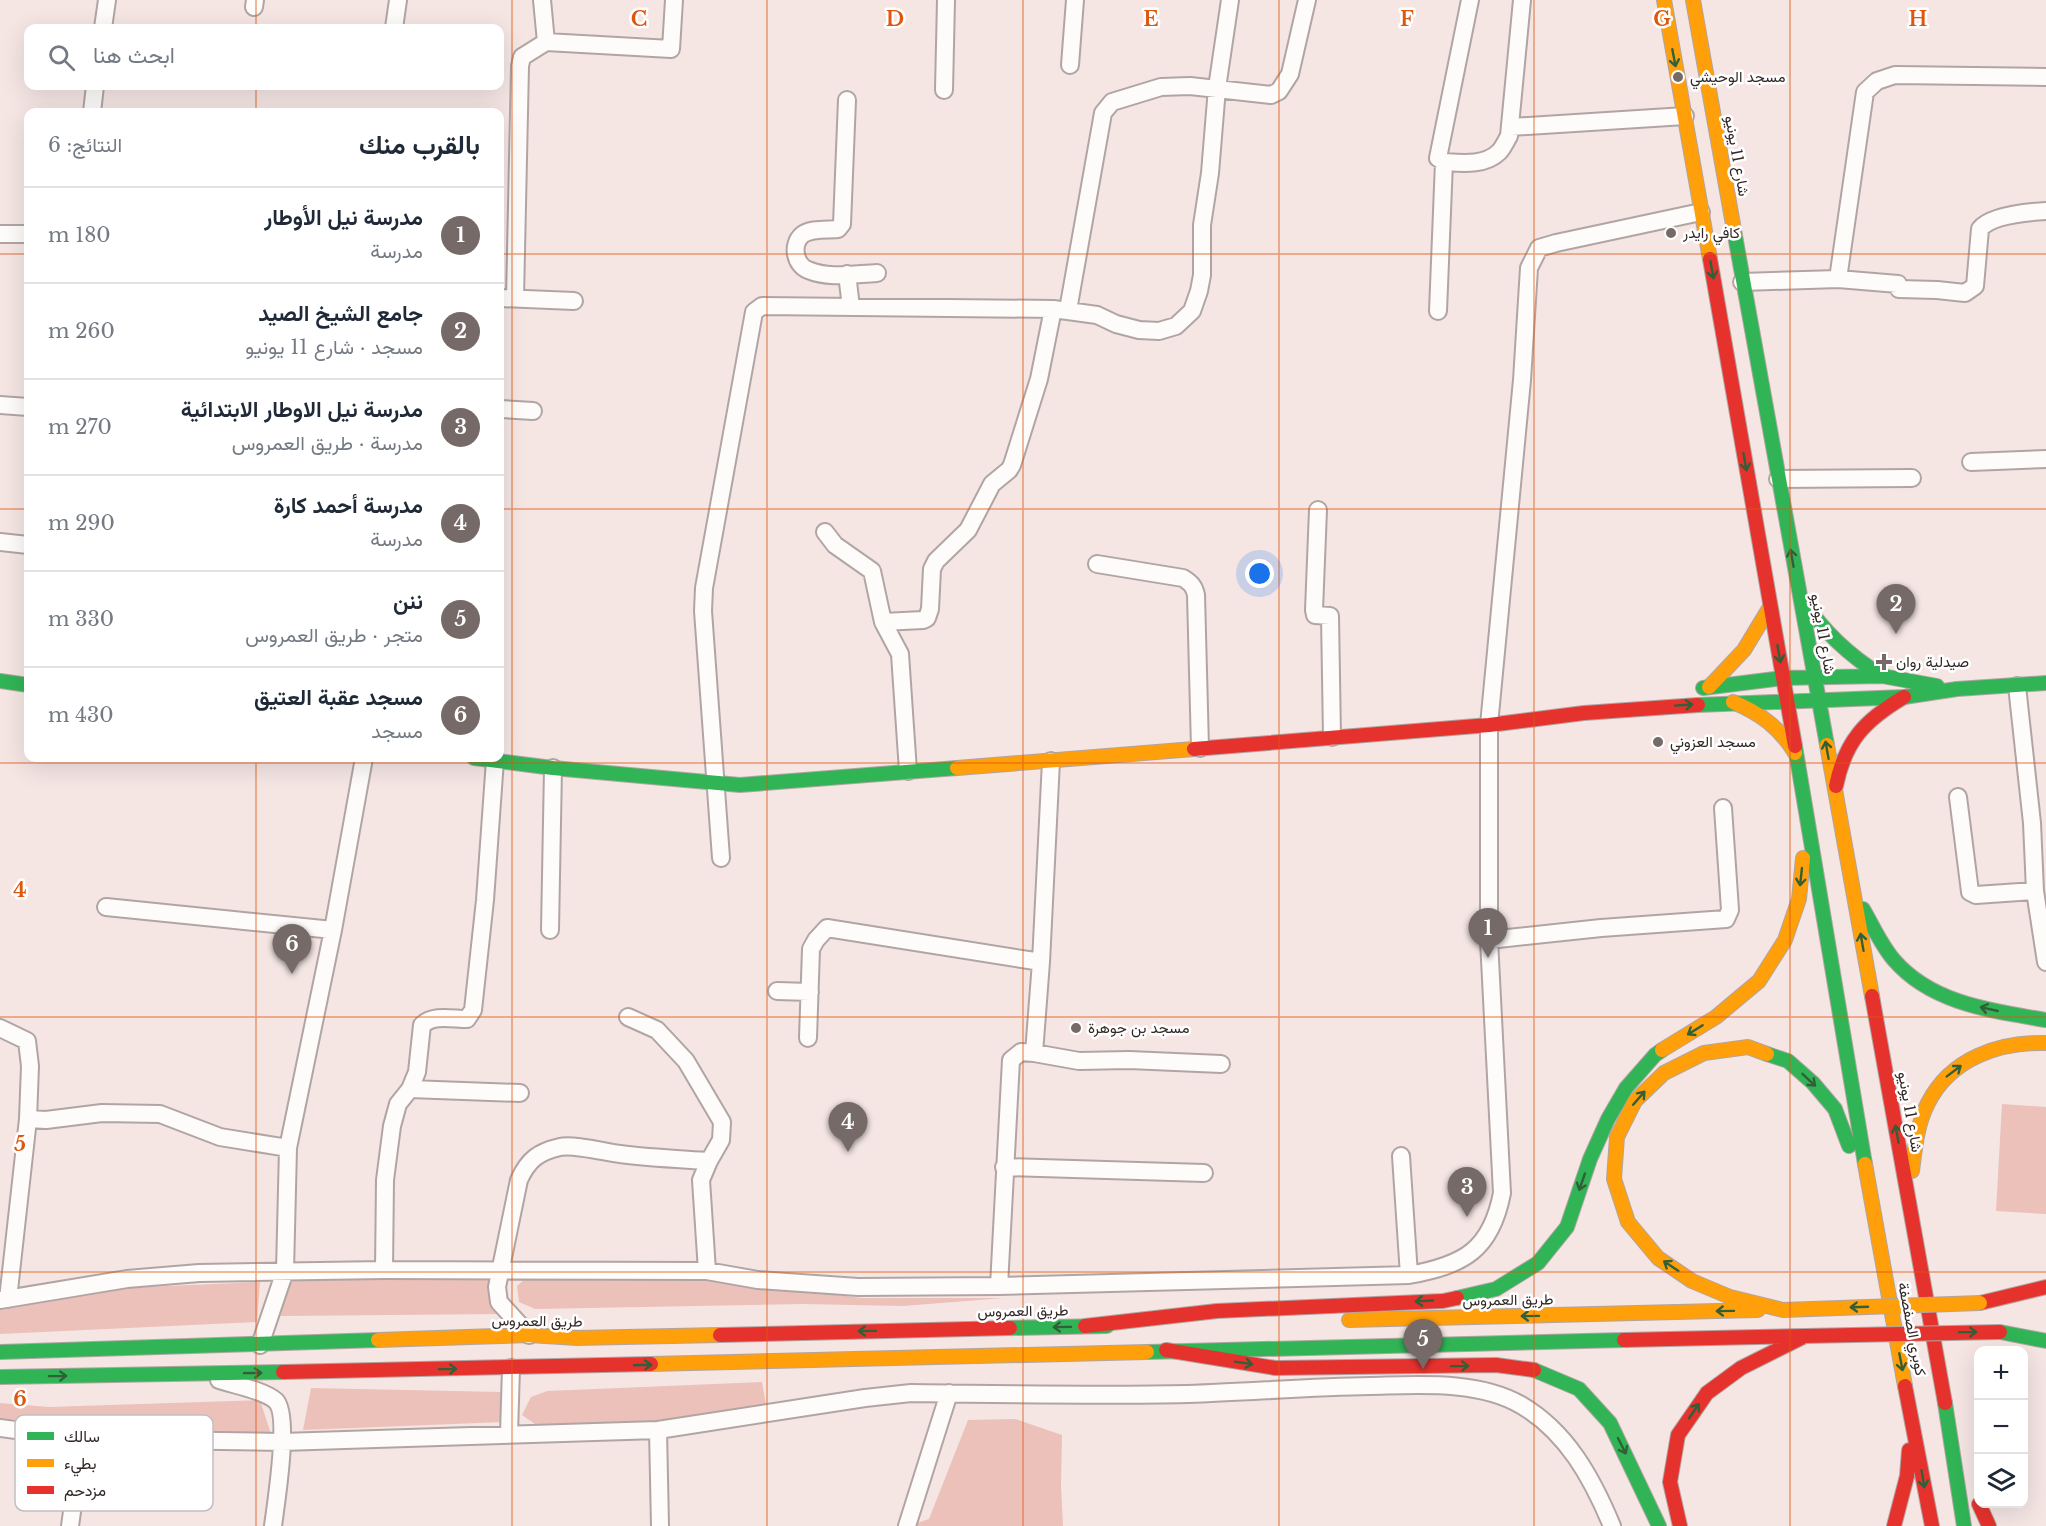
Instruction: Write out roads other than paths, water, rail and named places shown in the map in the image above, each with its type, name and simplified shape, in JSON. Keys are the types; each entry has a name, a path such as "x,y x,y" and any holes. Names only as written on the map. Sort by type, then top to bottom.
{"main road":[{"path":"1664,0 1804,797 1873,1215"},
{"name":"شارع 11 يونيو","path":"1693,0 1949,1424"},
{"path":"1798,592 1830,637 1846,652 1882,676"},
{"path":"1709,687 1744,650 1770,607"},
{"path":"1584,713 1709,687 1813,676 1882,676 1957,689"},
{"path":"0,681 24,684"},
{"path":"504,761 553,768 740,785 1489,725 1584,713 1733,702 1904,697 1957,689 2046,683"},
{"path":"1835,796 1839,771 1848,747 1869,720 1881,709 1904,697"},
{"path":"1733,702 1750,708 1778,729 1789,743 1797,759"},
{"path":"1084,1326 1217,1311 1443,1301 1496,1289 1538,1263 1567,1227 1590,1159 1608,1119 1626,1088 1655,1055 1716,1017 1759,981 1785,940 1799,899 1803,860 1804,797"},
{"path":"1853,894 1894,961 1915,980 1969,1005 2046,1020"},
{"path":"1909,1202 1918,1130 1928,1102 1945,1078 1966,1062 2004,1044 2026,1041 2046,1043"},
{"path":"1783,1310 1730,1297 1692,1281 1658,1258 1628,1222 1614,1179 1617,1137 1635,1101 1664,1072 1704,1053 1748,1047 1788,1061 1814,1083 1835,1109 1873,1215"},
{"name":"كوبري الصفصفة","path":"1873,1215 1932,1526"},
{"path":"1980,1303 2046,1287"},
{"name":"طريق العمروس","path":"1336,1320 2046,1302"},
{"name":"طريق العمروس","path":"0,1352 529,1335 589,1338 1288,1322"},
{"path":"0,1377 512,1368 1166,1350 2046,1331"},
{"path":"2000,1332 2046,1341"},
{"path":"1680,1526 1670,1482 1678,1435 1707,1394 1741,1368 1805,1336"},
{"path":"1166,1350 1275,1368 1496,1365 1539,1371 1579,1389 1611,1424 1659,1526"},
{"path":"1894,1526 1907,1476 1912,1417"},
{"path":"1949,1424 1974,1490"},
{"path":"1949,1424 1964,1526"},
{"path":"1981,1508 1989,1526"}],"street":[{"path":"104,24 107,0"},
{"path":"395,24 398,0"},
{"path":"542,0 546,42"},
{"path":"574,301 507,298 522,57 546,42 671,49 674,0"},
{"path":"944,90 946,0"},
{"path":"1070,65 1075,0"},
{"path":"721,858 703,611 704,588 754,314 762,306 1060,309 1097,315 1116,324 1139,330 1159,331 1176,326 1192,311 1202,275 1203,225 1217,88 1230,0"},
{"path":"883,622 927,618 930,609 932,569 936,561 968,530 992,484 1012,465 1060,309 1103,113 1107,107 1112,102 1161,87 1217,88 1271,95 1279,91 1290,74 1307,0"},
{"path":"1470,0 1438,158 1444,162 1477,162 1490,158 1498,152 1509,136 1522,0"},
{"path":"1838,279 1865,92 1877,81 1895,75 2046,77"},
{"path":"92,108 95,90"},
{"path":"847,100 842,224 838,229 802,234 796,255 799,263 805,269 822,275 877,273"},
{"path":"1511,127 1685,116"},
{"path":"1438,311 1444,162"},
{"path":"0,1028 27,1041 30,1066 28,1119 4,1299 127,1279 199,1273 384,1270 707,1271 758,1280 858,1287 999,1286 1409,1275 1434,1271 1458,1262 1475,1249 1491,1231 1502,1193 1489,940 1489,725 1522,380 1529,268 1539,248 1701,212"},
{"path":"1742,282 1838,279 1898,284 1899,289 1968,292 1975,286 1982,226 1990,221 2012,215 2046,212"},
{"path":"0,234 24,234"},
{"path":"847,274 851,307"},
{"path":"0,405 24,407"},
{"path":"504,409 533,411"},
{"path":"1971,462 2046,459"},
{"path":"1778,479 1912,478"},
{"path":"1318,510 1314,613 1330,616 1332,736"},
{"path":"825,532 835,545 872,572 883,622 900,654 909,771"},
{"path":"0,542 24,545"},
{"path":"1097,564 1183,578 1194,588 1200,748"},
{"path":"2017,686 2039,822 2035,891 2046,962"},
{"path":"1034,1053 1051,760"},
{"path":"260,1345 285,1271 288,1148 333,930 363,762"},
{"path":"384,1270 385,1180 392,1126 398,1104 410,1089 417,1072 422,1025 438,1017 467,1019 473,1010 485,900 495,762"},
{"path":"550,930 553,768"},
{"path":"1958,797 1970,892 1976,895 2035,891"},
{"path":"1489,940 1601,928 1726,919 1730,910 1723,808"},
{"path":"106,907 333,930"},
{"path":"808,1038 812,949 816,940 827,928 1041,962"},
{"path":"777,990 810,992"},
{"path":"628,1017 657,1030 686,1061 722,1122 721,1140 701,1180 707,1271"},
{"path":"999,1286 1011,1060 1021,1052 1079,1061 1129,1060 1221,1064"},
{"path":"410,1089 520,1093"},
{"path":"28,1119 46,1120 102,1113 160,1114 220,1137 288,1148"},
{"path":"529,1335 499,1302 497,1287 519,1180 524,1169 534,1157 562,1146 637,1156 709,1161"},
{"path":"1401,1156 1409,1275"},
{"path":"1004,1167 1204,1173"},
{"path":"509,1434 512,1368"},
{"path":"201,1374 261,1394 275,1401 281,1412 282,1442 273,1526"},
{"path":"213,1441 282,1442 658,1430 911,1393 1188,1394 1421,1384 1477,1389 1520,1404 1552,1427 1573,1450 1600,1497 1612,1526"},
{"path":"907,1526 949,1394"},
{"path":"0,1428 15,1430"},
{"path":"658,1430 660,1526"},
{"path":"70,1526 72,1511"}],"place":[{"name":"مسجد الوحيشي","path":"1678,77"},
{"name":"كافي رايدر","path":"1671,233"},
{"name":"جامع الشيخ الصيد","path":"1896,634"},
{"name":"صيدلية روان","path":"1884,662"},
{"name":"مسجد العزوني","path":"1658,742"},
{"name":"مدرسة نيل الأوطار","path":"1488,958"},
{"name":"مسجد عقبة العتيق","path":"292,974"},
{"name":"مسجد بن جوهرة","path":"1076,1028"},
{"name":"مدرسة أحمد كارة","path":"848,1152"},
{"name":"مدرسة نيل الاوطار الابتدائية","path":"1467,1217"},
{"name":"ننن","path":"1423,1369"}]}
